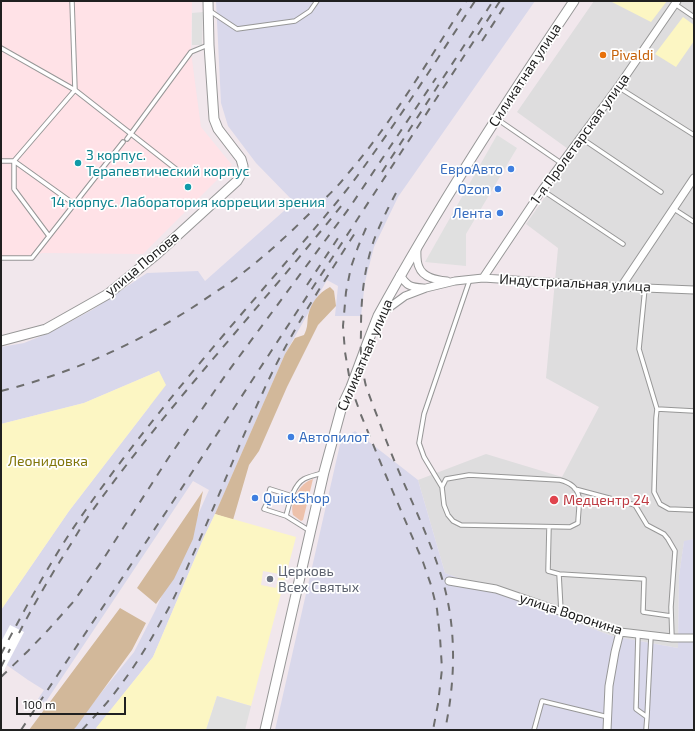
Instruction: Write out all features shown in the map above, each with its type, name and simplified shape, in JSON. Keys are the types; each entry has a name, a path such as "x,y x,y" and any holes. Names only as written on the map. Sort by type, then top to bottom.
{"street":[{"name":"Силикатная улица","path":"264,730 324,472 342,406 355,378 378,316 417,246 497,118 574,1"},
{"name":"1-я Пролетарская улица","path":"483,278 542,190 618,87 676,3"},
{"path":"205,45 207,9"},
{"name":"улица Попова","path":"1,340 46,329 108,294 157,254 237,181 243,171 243,166 241,159 218,129 214,119 205,45"},
{"path":"621,287 694,178"},
{"name":"Индустриальная улица","path":"417,246 419,267 423,272 430,278 455,281"},
{"name":"Индустриальная улица","path":"400,276 410,286 426,288"},
{"name":"Индустриальная улица","path":"378,316 405,296 426,288 470,279 483,278 694,290"},
{"name":"улица Воронина","path":"449,581 496,589 620,632 672,638 694,638"},
{"path":"608,730 609,686 620,632"}],"lane":[{"path":"49,236 14,189 14,161 75,90 72,1"},
{"path":"207,9 236,29 295,21 310,11 317,1"},
{"path":"676,3 694,17"},
{"path":"127,139 191,52 205,45"},
{"path":"1,48 75,90 181,173"},
{"path":"618,87 694,135"},
{"path":"497,118 561,164"},
{"path":"580,138 661,192"},
{"path":"1,258 32,258 123,142"},
{"path":"1,161 14,161 74,204"},
{"path":"542,190 623,244"},
{"path":"674,209 694,222"},
{"path":"442,487 446,479 469,475 560,480 568,482 575,489 579,497 578,523 570,527 461,525 452,521 448,516 444,505 442,487 424,457 419,443 424,414 470,279"},
{"path":"645,288 639,349 657,410 654,492 660,504 669,509 694,510"},
{"path":"657,410 694,411"},
{"path":"286,516 292,496 298,485 303,480 324,472"},
{"path":"269,493 270,489 278,494 292,496"},
{"path":"575,489 635,505 647,525 664,534 668,539 675,551 671,616 672,638"},
{"path":"266,505 264,509 280,512 310,531"},
{"path":"549,527 548,571 559,574 644,579 643,612 671,616"},
{"path":"559,574 562,612"},
{"path":"638,634 636,709 647,717"},
{"path":"646,730 651,636"},
{"path":"534,730 542,701 608,717"}],"shaded area":[{"path":"1,1 192,1 191,52 201,127 232,165 143,254 43,253 9,260 1,260"},
{"path":"216,1 535,1 398,197 374,247 365,282 361,316 335,316 338,286 327,280 285,354 153,657 95,730 71,730 134,652 155,611 209,490 193,481 45,703 38,699 44,690 1,661 1,610 69,511 149,407 159,371 84,403 1,424 1,347 24,343 49,333 92,310 147,273 198,271 205,281 294,202 256,163 228,126 221,103"},
{"path":"594,1 694,1 694,539 684,542 679,576 678,648 612,636 445,573 418,480 486,454 562,477 599,407 546,378 558,248 526,224 575,154 517,112"},
{"path":"203,12 202,45 192,45 192,13"},
{"path":"497,135 517,148 466,234 466,266 425,262"},
{"path":"330,287 334,291 336,306 318,325 287,387 259,451 249,465 233,520 215,514 285,354 295,338 304,335 307,328 309,311 313,303 322,292"},
{"path":"355,431 418,480 445,573 612,636 678,648 679,576 684,541 694,539 694,730 275,730 341,440"},
{"path":"313,479 303,520 301,521 293,515 292,510 294,499 300,488 308,481"},
{"path":"203,491 193,539 174,579 156,604 137,588"},
{"path":"120,608 146,623 132,650 76,727 73,730 29,730"},
{"path":"217,696 251,706 245,730 206,730"}],"green space":[{"path":"610,1 667,1 651,22"},
{"path":"683,17 694,25 694,41 676,67 655,54"},
{"name":"Леонидовка","path":"159,371 166,385 69,511 1,610 1,424 84,403"},
{"path":"215,514 296,537 251,706 217,696 206,730 103,730 96,728 153,657","holes":["263,571 279,574 276,588 261,585"]}],"pier":[{"path":"10,625 24,632 1,676 1,642"}],"railway":[{"path":"1,391 85,364 139,339 190,309 234,280 258,260 285,237 333,191 362,156 409,91 466,1"},
{"path":"1,654 51,563 73,528 108,479 180,386 351,184 401,114 475,1"},
{"path":"382,172 493,1"},
{"path":"21,730 170,506 500,1"},
{"path":"482,41 508,1"},
{"path":"1,677 28,651 74,601 102,561 169,457 227,373 350,207 436,78"},
{"path":"396,193 376,234 368,262 362,306 361,354 364,377 368,392 396,465 434,554 446,591 452,631 453,671 449,710 445,730"},
{"path":"19,633 82,526 120,474 182,396 342,205"},
{"path":"366,228 351,267 346,292 343,326 345,352 351,387 361,415 423,562 437,609 442,669 433,730"},
{"path":"307,285 342,232"},
{"path":"82,730 104,706 136,664 167,611 181,583 253,413 273,371 306,311 355,233"},
{"path":"1,667 10,649"}],"place":[{"name":"Pivaldi","path":"603,55"},
{"name":"3 корпус. Терапевтический корпус","path":"78,163"},
{"name":"ЕвроАвто","path":"511,169"},
{"name":"14 корпус. Лаборатория корреции зрения","path":"188,187"},
{"name":"Ozon","path":"498,189"},
{"name":"Лента","path":"500,213"},
{"name":"Автопилот","path":"291,437"},
{"name":"QuickShop","path":"255,498"},
{"name":"Медцентр 24","path":"554,500"},
{"name":"Церковь Всех Святых","path":"270,579"}]}
